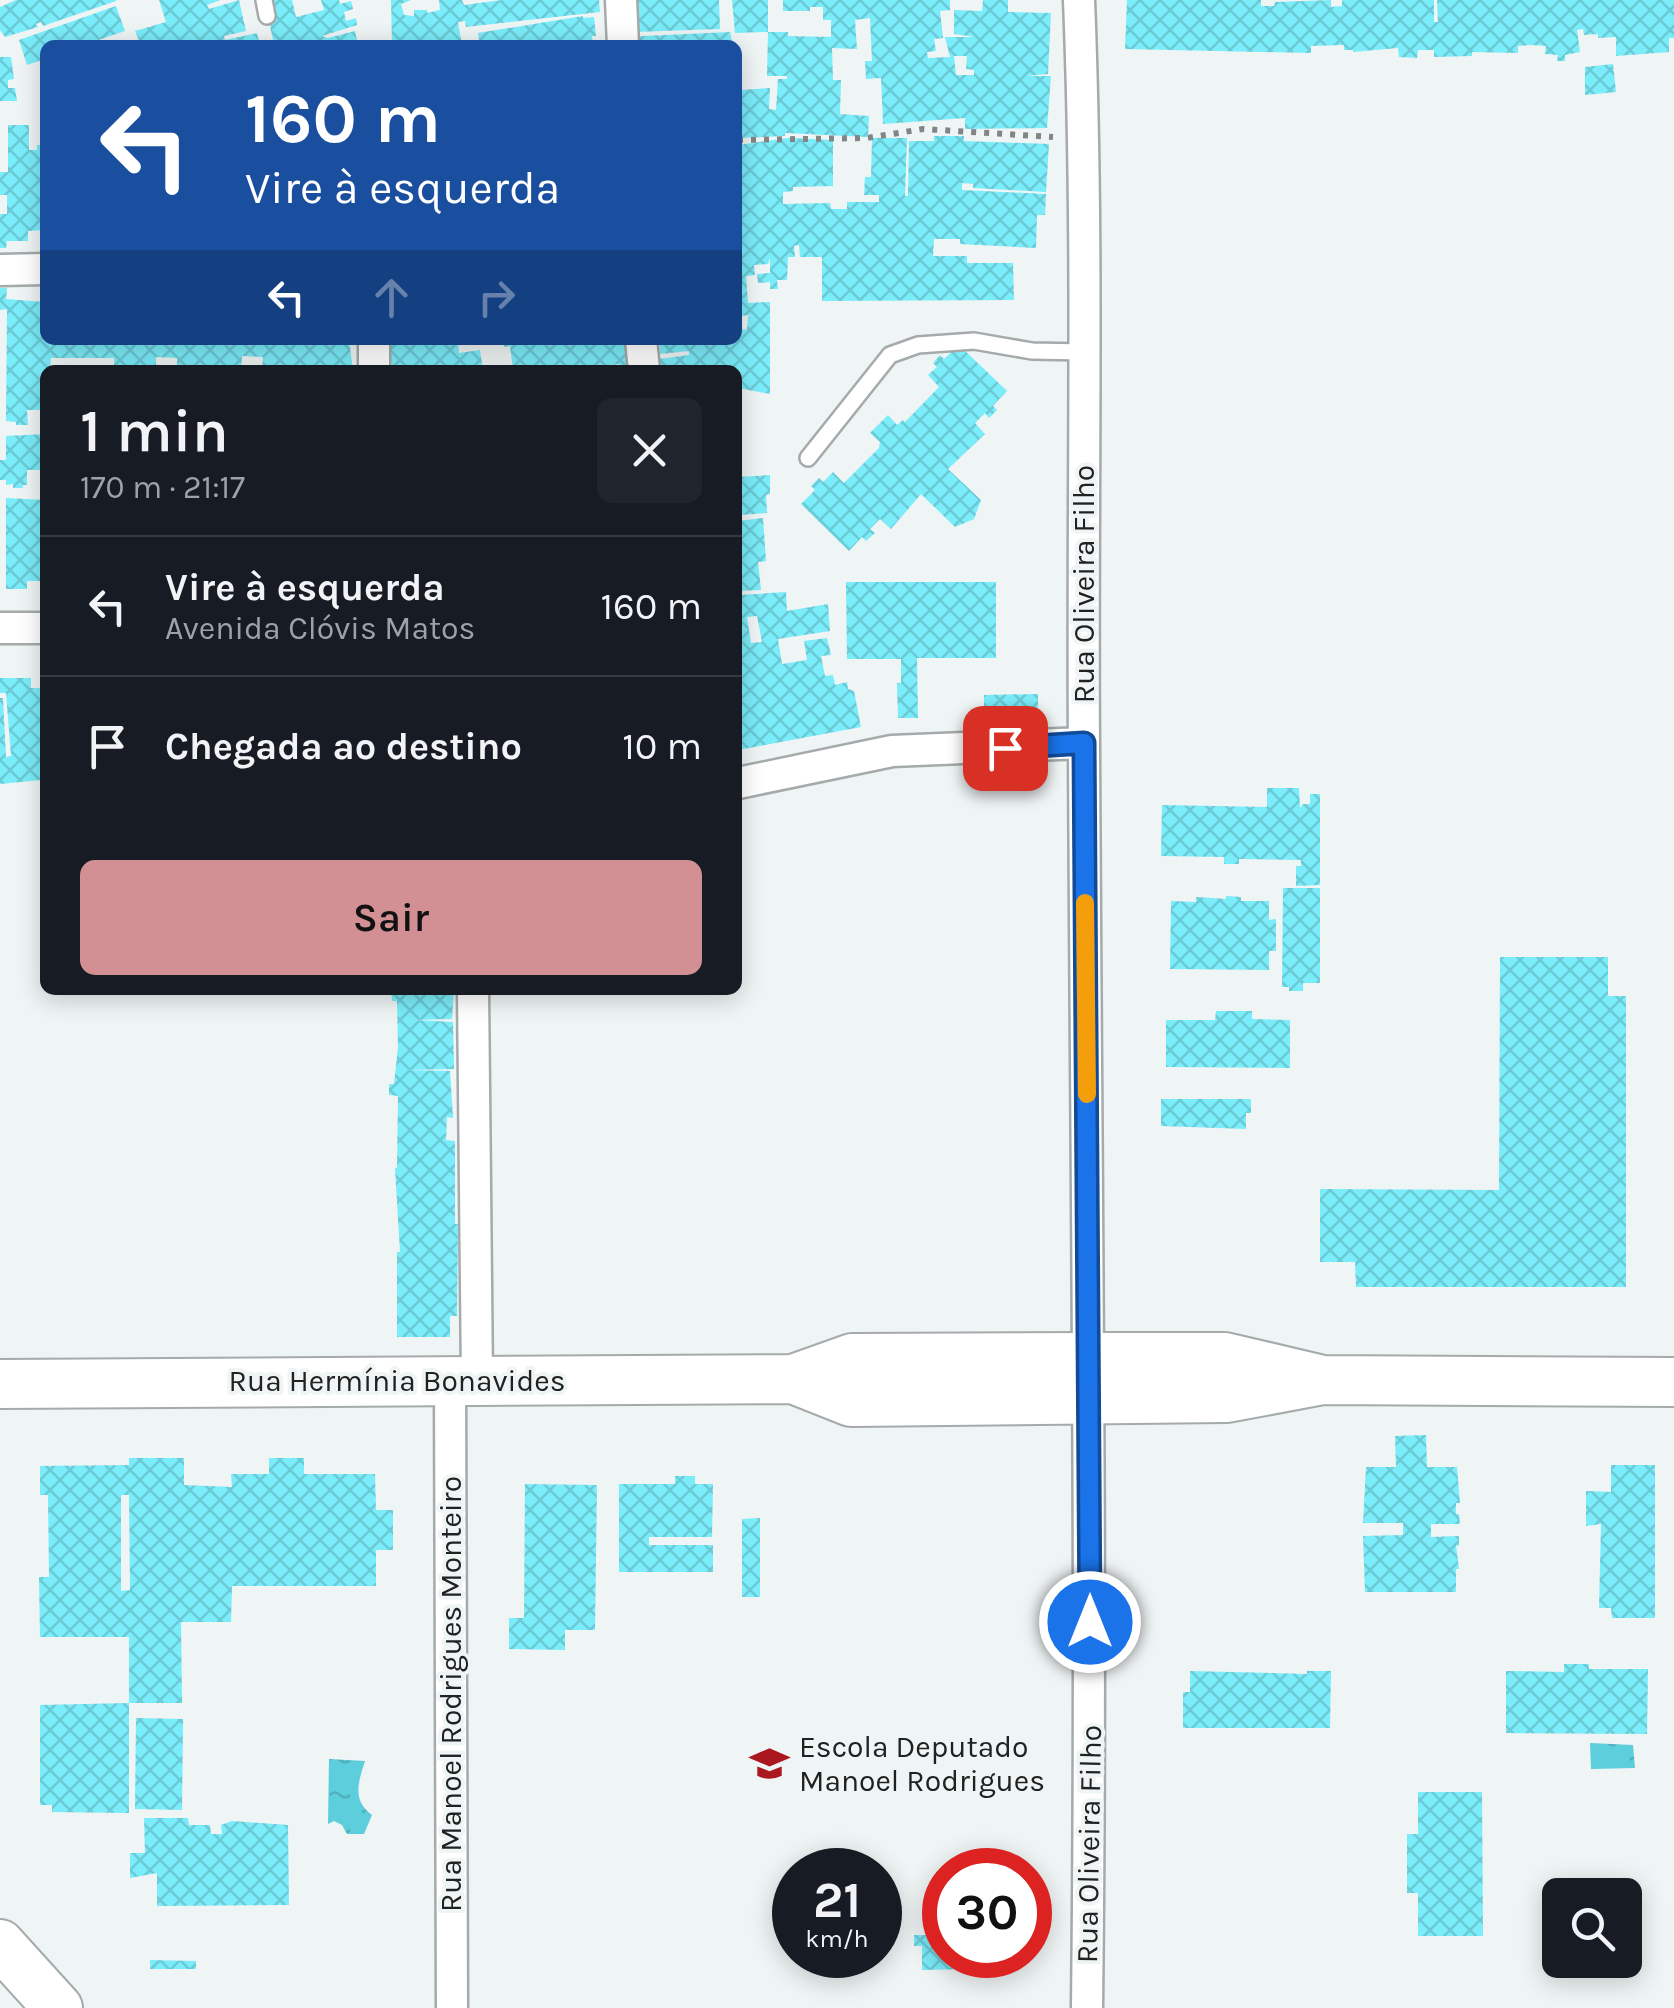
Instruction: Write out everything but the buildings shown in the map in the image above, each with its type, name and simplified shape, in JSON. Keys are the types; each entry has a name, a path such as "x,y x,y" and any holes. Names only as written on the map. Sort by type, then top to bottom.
{"main road":[{"name":"Rua Hermínia Bonavides","path":"0,1384 793,1379 852,1358 1090,1378 1225,1357 1323,1380 1674,1382"},
{"path":"0,1944 58,2008"}],"street":[{"path":"621,0 623,40"},
{"name":"Rua Oliveira Filho","path":"1079,0 1085,140 1084,743 1090,1378 1087,2008"},
{"path":"0,270 40,270"},
{"path":"0,628 40,628"},
{"path":"742,782 892,751 1084,743"},
{"name":"Rua Manoel Rodrigues Monteiro","path":"452,2008 473,995"}],"lane":[{"path":"808,458 890,355 918,345 974,341 1032,352 1084,352"}],"path":[{"path":"742,140 867,138 923,129 1085,140"}],"water":[{"path":"1590,1743 1633,1745 1635,1768 1591,1769"},
{"path":"329,1759 365,1761 359,1797 372,1815 364,1834 347,1834 342,1825 334,1821 328,1824"}],"slow traffic":[{"path":"1085,903 1087,1094"}],"place":[{"name":"Escola Deputado Manoel Rodrigues","path":"769,1764"}],"route":[{"path":"1005,748 1084,743 1090,1622"}]}
